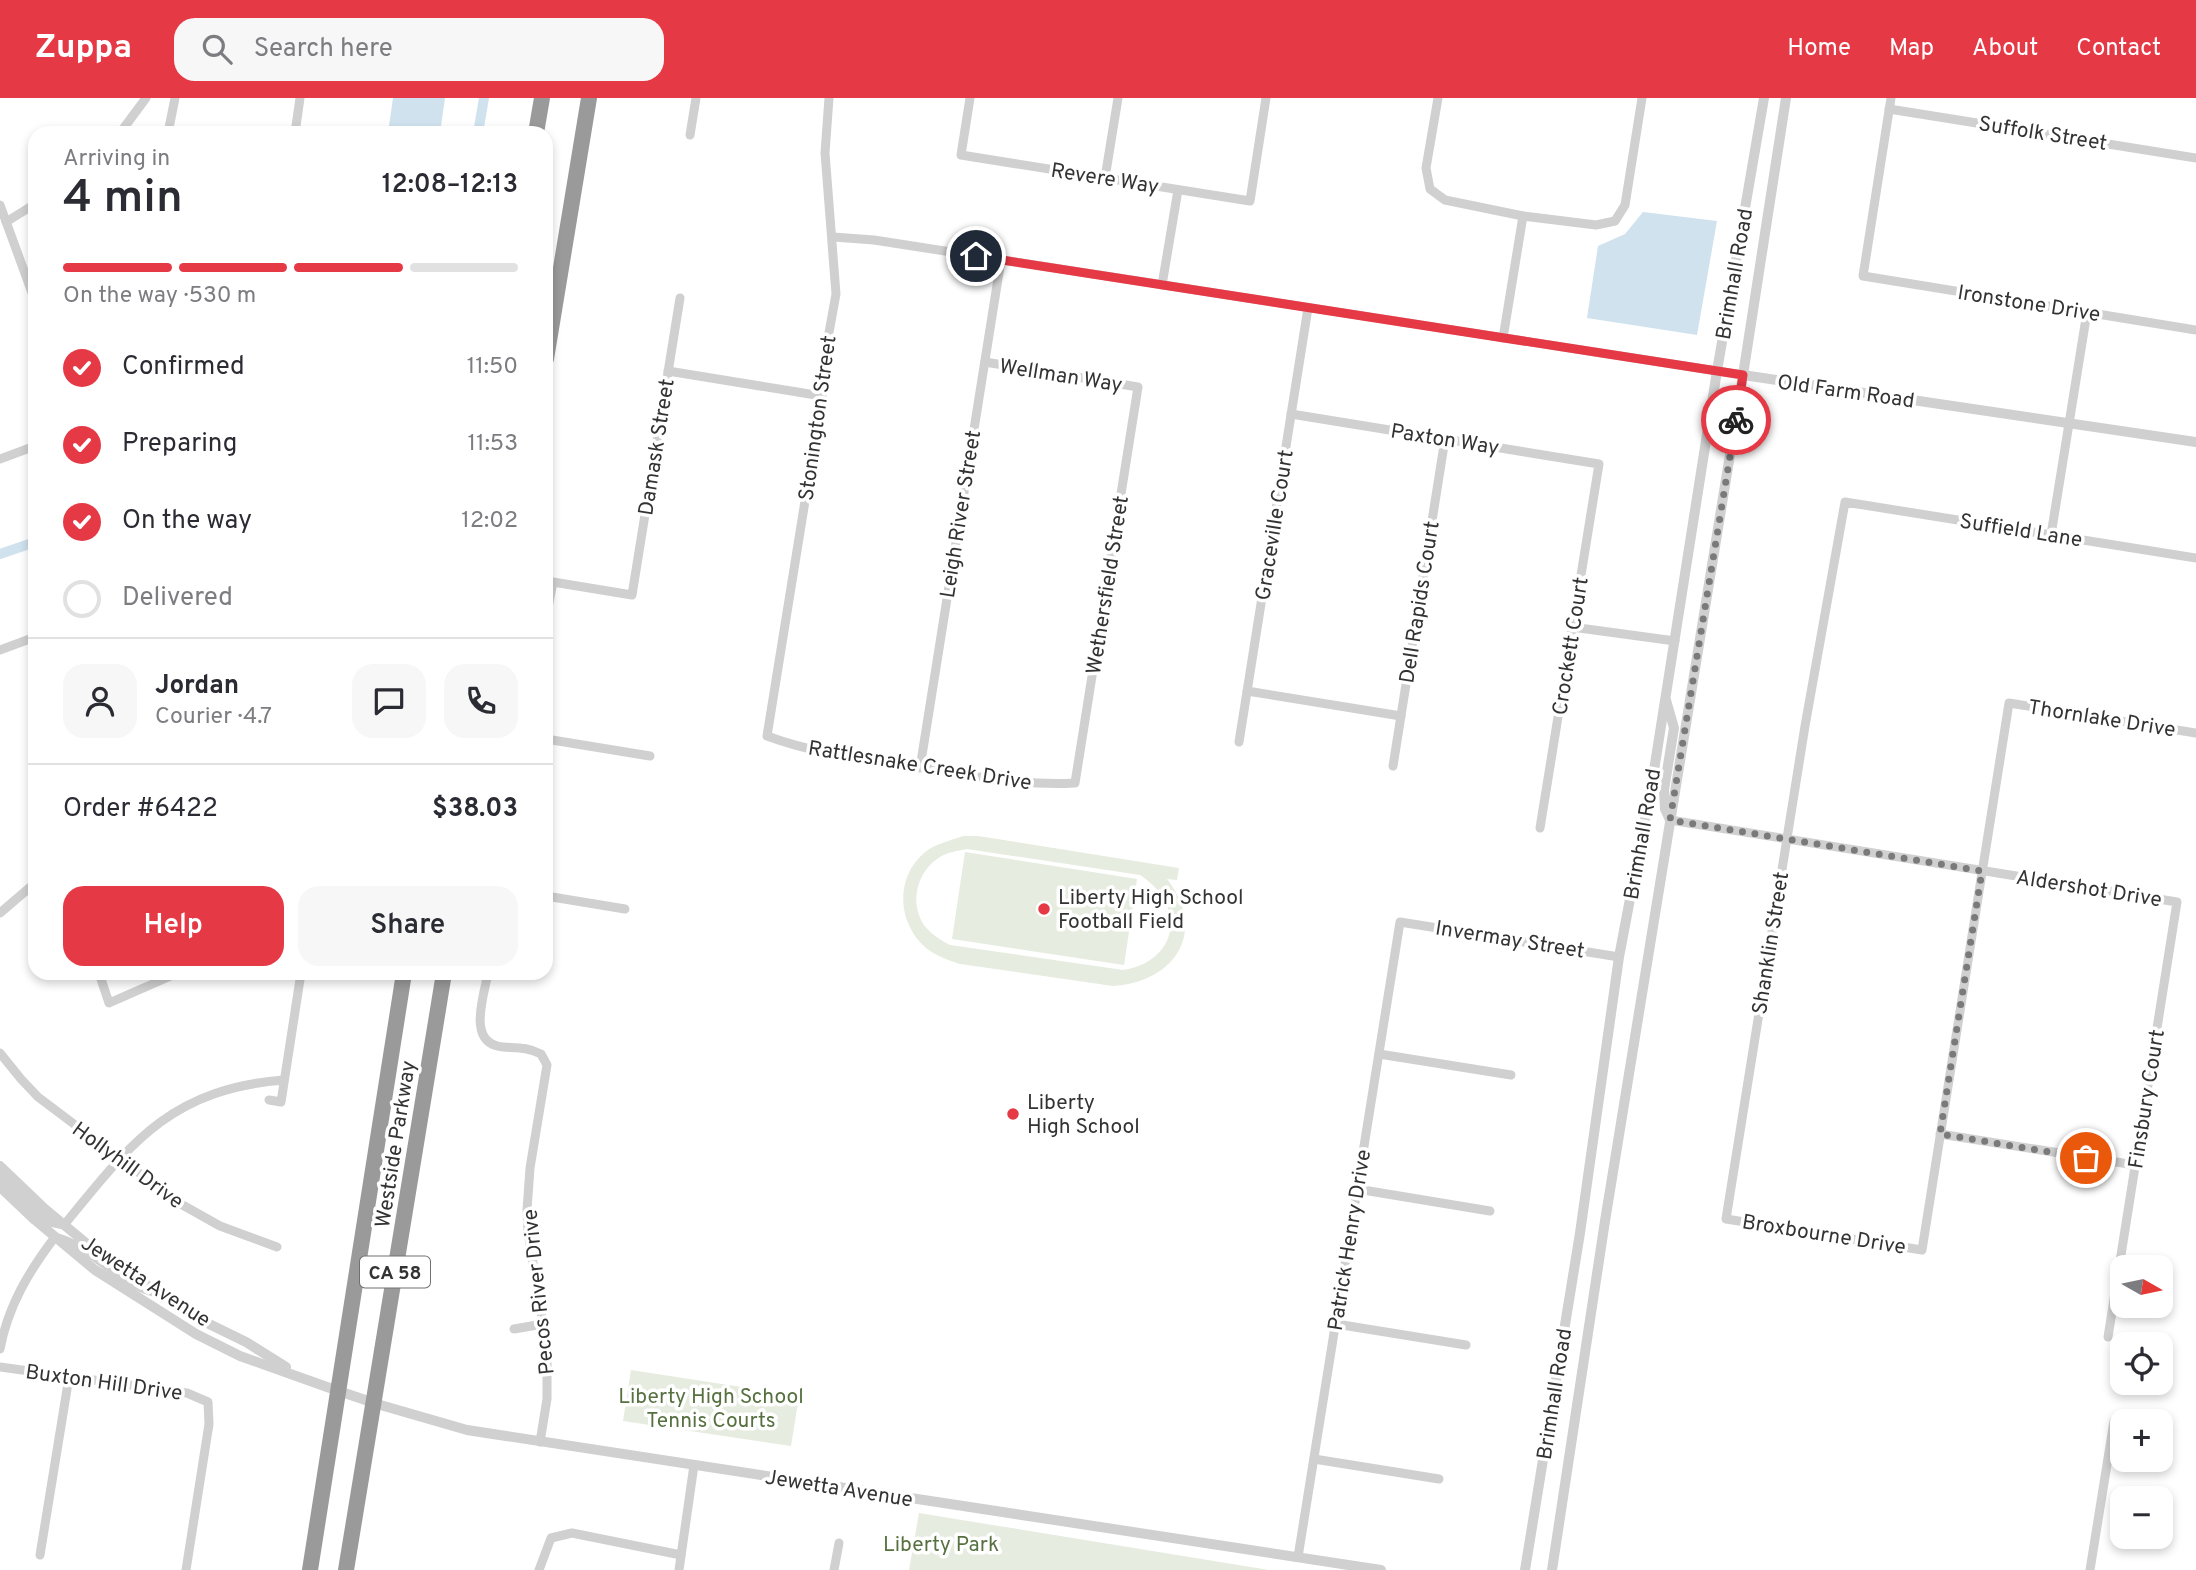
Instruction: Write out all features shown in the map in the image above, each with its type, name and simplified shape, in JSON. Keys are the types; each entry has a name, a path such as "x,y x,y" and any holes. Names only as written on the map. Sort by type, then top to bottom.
{"highway":[{"path":"537,126 542,98"},
{"path":"553,317 589,98"},
{"name":"Westside Parkway","path":"310,1570 403,980"},
{"name":"Westside Parkway","path":"346,1570 443,980"}],"street":[{"path":"125,126 146,98"},
{"path":"170,126 175,98"},
{"path":"296,126 300,98"},
{"path":"690,135 696,98"},
{"name":"Stonington Street","path":"767,736 836,294 825,153 829,98"},
{"name":"Revere Way","path":"970,98 961,155 1250,201 1266,98"},
{"path":"1105,178 1118,98"},
{"path":"1438,98 1426,168 1430,189 1445,200 1523,216 1596,225 1615,221 1625,205 1642,98"},
{"name":"Brimhall Road","path":"1525,1570 1580,1233 1619,957 1652,783 1717,372 1764,98"},
{"name":"Brimhall Road","path":"1552,1570 1605,1222 1786,98"},
{"path":"1889,109 1891,98"},
{"name":"Suffolk Street","path":"1889,109 2196,158"},
{"name":"Ironstone Drive","path":"1889,109 1863,276 2196,330"},
{"path":"1162,285 1178,190"},
{"path":"0,205 28,283"},
{"path":"6,222 28,208"},
{"path":"1503,338 1523,216"},
{"name":"Old Farm Road","path":"833,237 874,240 1717,372 2196,442"},
{"name":"Leigh River Street","path":"920,768 1001,260"},
{"name":"Damask Street","path":"553,582 632,595 680,298"},
{"name":"Graceville Court","path":"1239,742 1308,308"},
{"path":"2051,535 2087,312"},
{"name":"Wellman Way","path":"985,362 1138,387"},
{"path":"668,371 822,396"},
{"name":"Wethersfield Street","path":"1075,783 1138,387"},
{"name":"Paxton Way","path":"1292,414 1599,464"},
{"name":"Dell Rapids Court","path":"1393,766 1445,439"},
{"path":"0,459 28,449"},
{"name":"Crockett Court","path":"1540,828 1599,464"},
{"name":"Suffield Lane","path":"1845,502 2196,558"},
{"name":"Shanklin Street","path":"1726,1219 1845,502"},
{"path":"1572,627 1675,641"},
{"path":"0,650 28,640"},
{"path":"1247,691 1401,716"},
{"path":"1666,697 1674,727 1664,789 1665,809 1670,820"},
{"name":"Thornlake Drive","path":"1982,871 2009,703 2196,733"},
{"name":"Rattlesnake Creek Drive","path":"767,736 814,751 920,768 1026,783 1075,783"},
{"path":"553,740 649,756"},
{"name":"Aldershot Drive","path":"1670,820 2177,902"},
{"path":"1982,871 1940,1134 2135,1166"},
{"path":"0,913 28,889"},
{"path":"553,897 625,909"},
{"name":"Finsbury Court","path":"2108,1337 2177,902"},
{"name":"Invermay Street","path":"1400,922 1619,957"},
{"name":"Patrick Henry Drive","path":"1298,1558 1400,922"},
{"path":"101,980 109,1003 160,980"},
{"path":"269,1100 281,1102 300,980"},
{"name":"Pecos River Drive","path":"487,980 479,1024 484,1037 497,1046 526,1047 541,1054 545,1059 547,1073 530,1168 527,1210 548,1374 540,1442"},
{"name":"Hollyhill Drive","path":"0,1053 38,1097 178,1203 198,1215 277,1247"},
{"path":"1379,1054 1511,1076"},
{"path":"0,1176 50,1222 64,1225 118,1158 154,1126 193,1102 240,1086 284,1080"},
{"name":"Broxbourne Drive","path":"1726,1219 1922,1250 1940,1134"},
{"name":"Jewetta Avenue","path":"0,1167 104,1258 203,1321 246,1342 303,1377"},
{"name":"Jewetta Avenue","path":"0,1187 95,1270 196,1334 240,1356 467,1430 1381,1570"},
{"path":"1357,1189 1490,1210"},
{"path":"0,1349 8,1317 18,1294 29,1273 55,1237 69,1240 137,1287 159,1293"},
{"path":"514,1329 543,1324"},
{"path":"1336,1324 1466,1345"},
{"name":"Buxton Hill Drive","path":"0,1367 187,1393 208,1402 209,1424 186,1570"},
{"path":"40,1555 69,1377"},
{"path":"2090,1570 2110,1446"},
{"path":"1314,1459 1439,1479"},
{"path":"679,1570 694,1465"},
{"path":"540,1570 551,1538 572,1533 681,1555"},
{"path":"834,1570 839,1543"}],"green space":[{"path":"963,836 978,836 1179,868 1177,880 1167,879 1179,899 1185,918 1179,951 1153,975 1113,986 960,964 938,956 916,938 909,926 903,900 904,887 915,863 924,853","holes":["967,849 1140,875 1155,887 1165,901 1170,916 1170,930 1165,944 1156,956 1142,965 1123,970 950,945 924,925 917,907 916,897 921,879 932,863 943,855"]},
{"name":"Liberty High School Football Field","path":"965,852 1137,879 1124,965 952,939"},
{"name":"Liberty High School Tennis Courts","path":"631,1370 799,1396 791,1446 623,1421"},
{"name":"Liberty Park","path":"919,1513 1269,1570 909,1570"}],"water":[{"path":"393,98 445,98 441,126 389,126"},
{"path":"1643,212 1717,221 1697,335 1587,318 1598,246 1625,234"}],"waterway":[{"path":"479,126 484,98"},
{"path":"0,554 28,544"}],"way so far":[{"path":"1736,420 1670,820 1982,871 1940,1134 2086,1158"}],"place":[{"name":"Liberty High School Football Field","path":"1044,909"},
{"name":"Liberty High School","path":"1013,1114"}],"route":[{"path":"976,256 1743,375 1736,420"}]}
